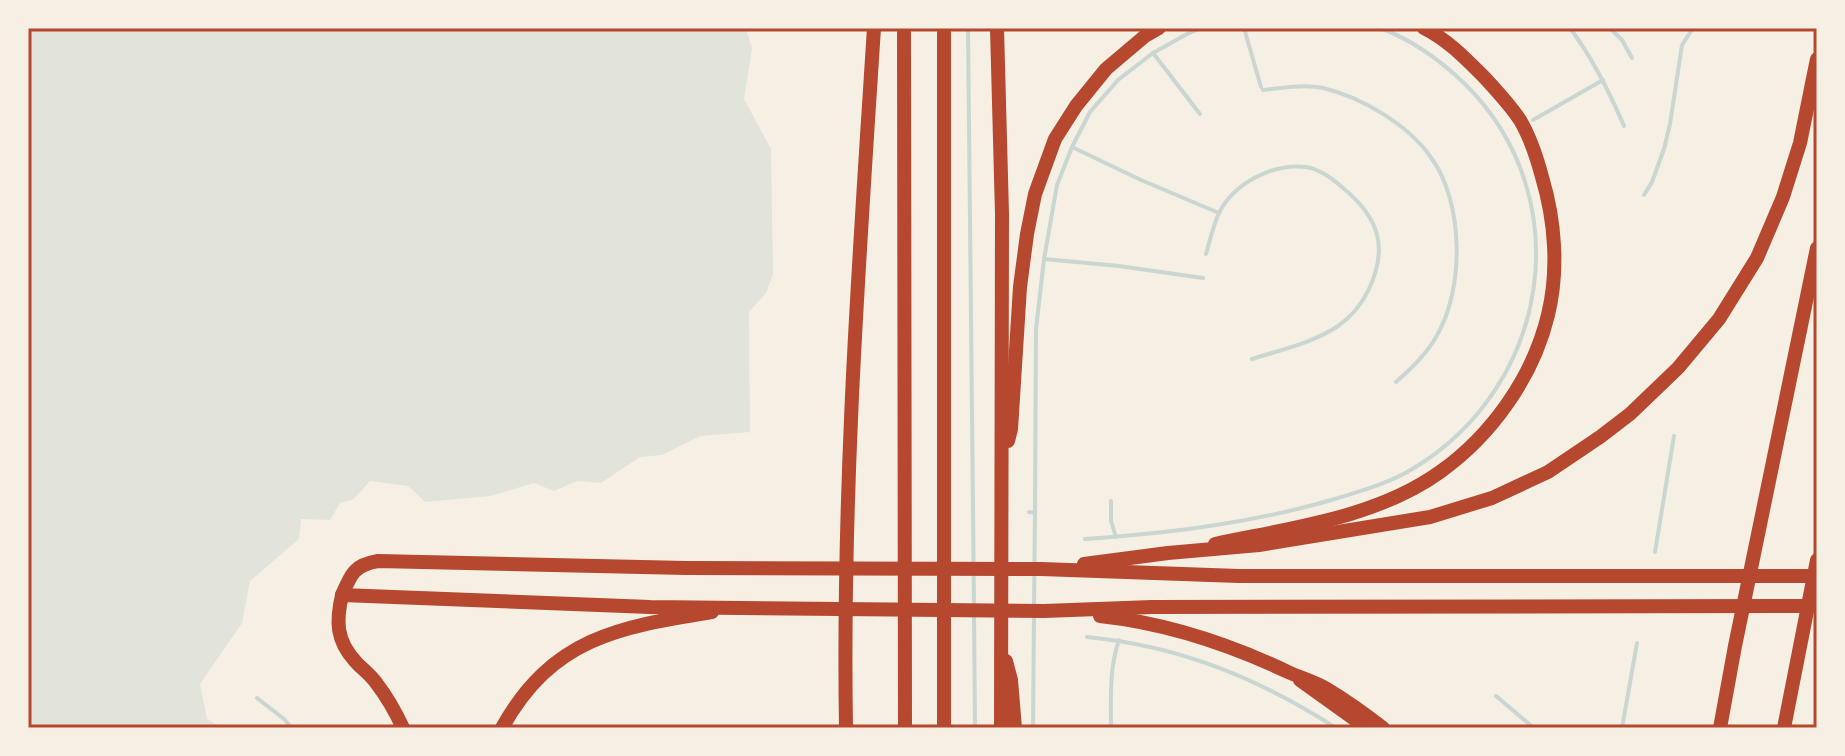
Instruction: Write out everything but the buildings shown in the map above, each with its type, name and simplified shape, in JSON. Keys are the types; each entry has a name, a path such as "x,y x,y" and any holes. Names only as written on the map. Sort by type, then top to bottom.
{"highway":[{"path":"846,728 849,448 874,28"},
{"path":"904,28 905,728"},
{"path":"944,28 944,728"},
{"path":"997,28 1002,214 1001,728"},
{"path":"1001,468 1011,429 1020,287 1027,234 1040,180 1055,139 1090,87 1106,69 1159,28"},
{"path":"1168,553 1311,524 1364,509 1403,493 1438,474 1465,452 1515,393 1534,357 1548,314 1554,270 1554,233 1537,160 1520,121 1500,94 1465,57 1424,28"},
{"path":"1041,569 1259,545 1430,517 1492,498 1548,472 1630,414 1678,368 1719,319 1757,258 1783,197 1800,143 1817,59"},
{"path":"1720,728 1817,248"},
{"path":"1784,728 1817,560"},
{"path":"403,728 376,682 344,647 340,635 338,614 350,577 358,567 378,561 686,568 1041,569 1239,576 1817,576"},
{"path":"342,595 635,606 1044,611 1152,607 1817,606"},
{"path":"502,728 534,683 576,649 607,634 641,624 738,607"},
{"path":"1044,611 1125,619 1167,627 1242,652 1324,688 1383,728"},
{"path":"1001,642 1011,680 1015,728"},
{"path":"838,728 845,665"},
{"path":"1290,673 1367,728"}],"shaded area":[{"path":"28,28 746,28 752,49 744,99 771,149 773,275 766,293 749,312 750,432 700,436 662,455 640,457 601,483 577,481 554,491 534,483 491,496 425,502 408,486 370,481 354,499 340,503 330,520 301,519 299,539 250,581 242,623 200,684 207,719 223,728 28,728"}],"waterway":[{"path":"968,28 974,606"},
{"path":"1035,513 1036,329 1057,185 1090,112 1118,80 1153,53 1201,28"},
{"path":"1244,28 1261,87"},
{"path":"1085,539 1242,521 1375,486 1414,468 1460,433 1496,389 1520,341 1534,288 1535,234 1525,181 1501,130 1465,84 1426,52 1380,28"},
{"path":"1570,28 1600,76 1624,126"},
{"path":"1610,28 1622,40 1632,58"},
{"path":"1644,195 1664,149 1682,45 1693,28"},
{"path":"1153,53 1200,114"},
{"path":"1533,120 1603,80"},
{"path":"1263,90 1316,87 1353,98 1382,113 1409,133 1430,156 1441,175 1449,197 1457,245 1452,295 1432,344 1396,382"},
{"path":"1072,147 1219,213"},
{"path":"1206,254 1217,218 1226,202 1244,184 1281,168 1306,167 1326,175 1355,199 1372,221 1377,233 1378,259 1369,289 1356,310 1338,326 1318,337 1252,359"},
{"path":"1044,259 1203,278"},
{"path":"1655,552 1674,436"},
{"path":"1111,501 1111,521 1116,537"},
{"path":"1029,512 1035,513 1034,606"},
{"path":"974,614 975,728"},
{"path":"1033,728 1034,614"},
{"path":"1087,637 1154,648 1217,667 1277,694 1336,728"},
{"path":"1111,728 1112,673 1119,640"},
{"path":"1622,728 1637,643"},
{"path":"1496,696 1534,728"},
{"path":"257,698 292,728"}]}
